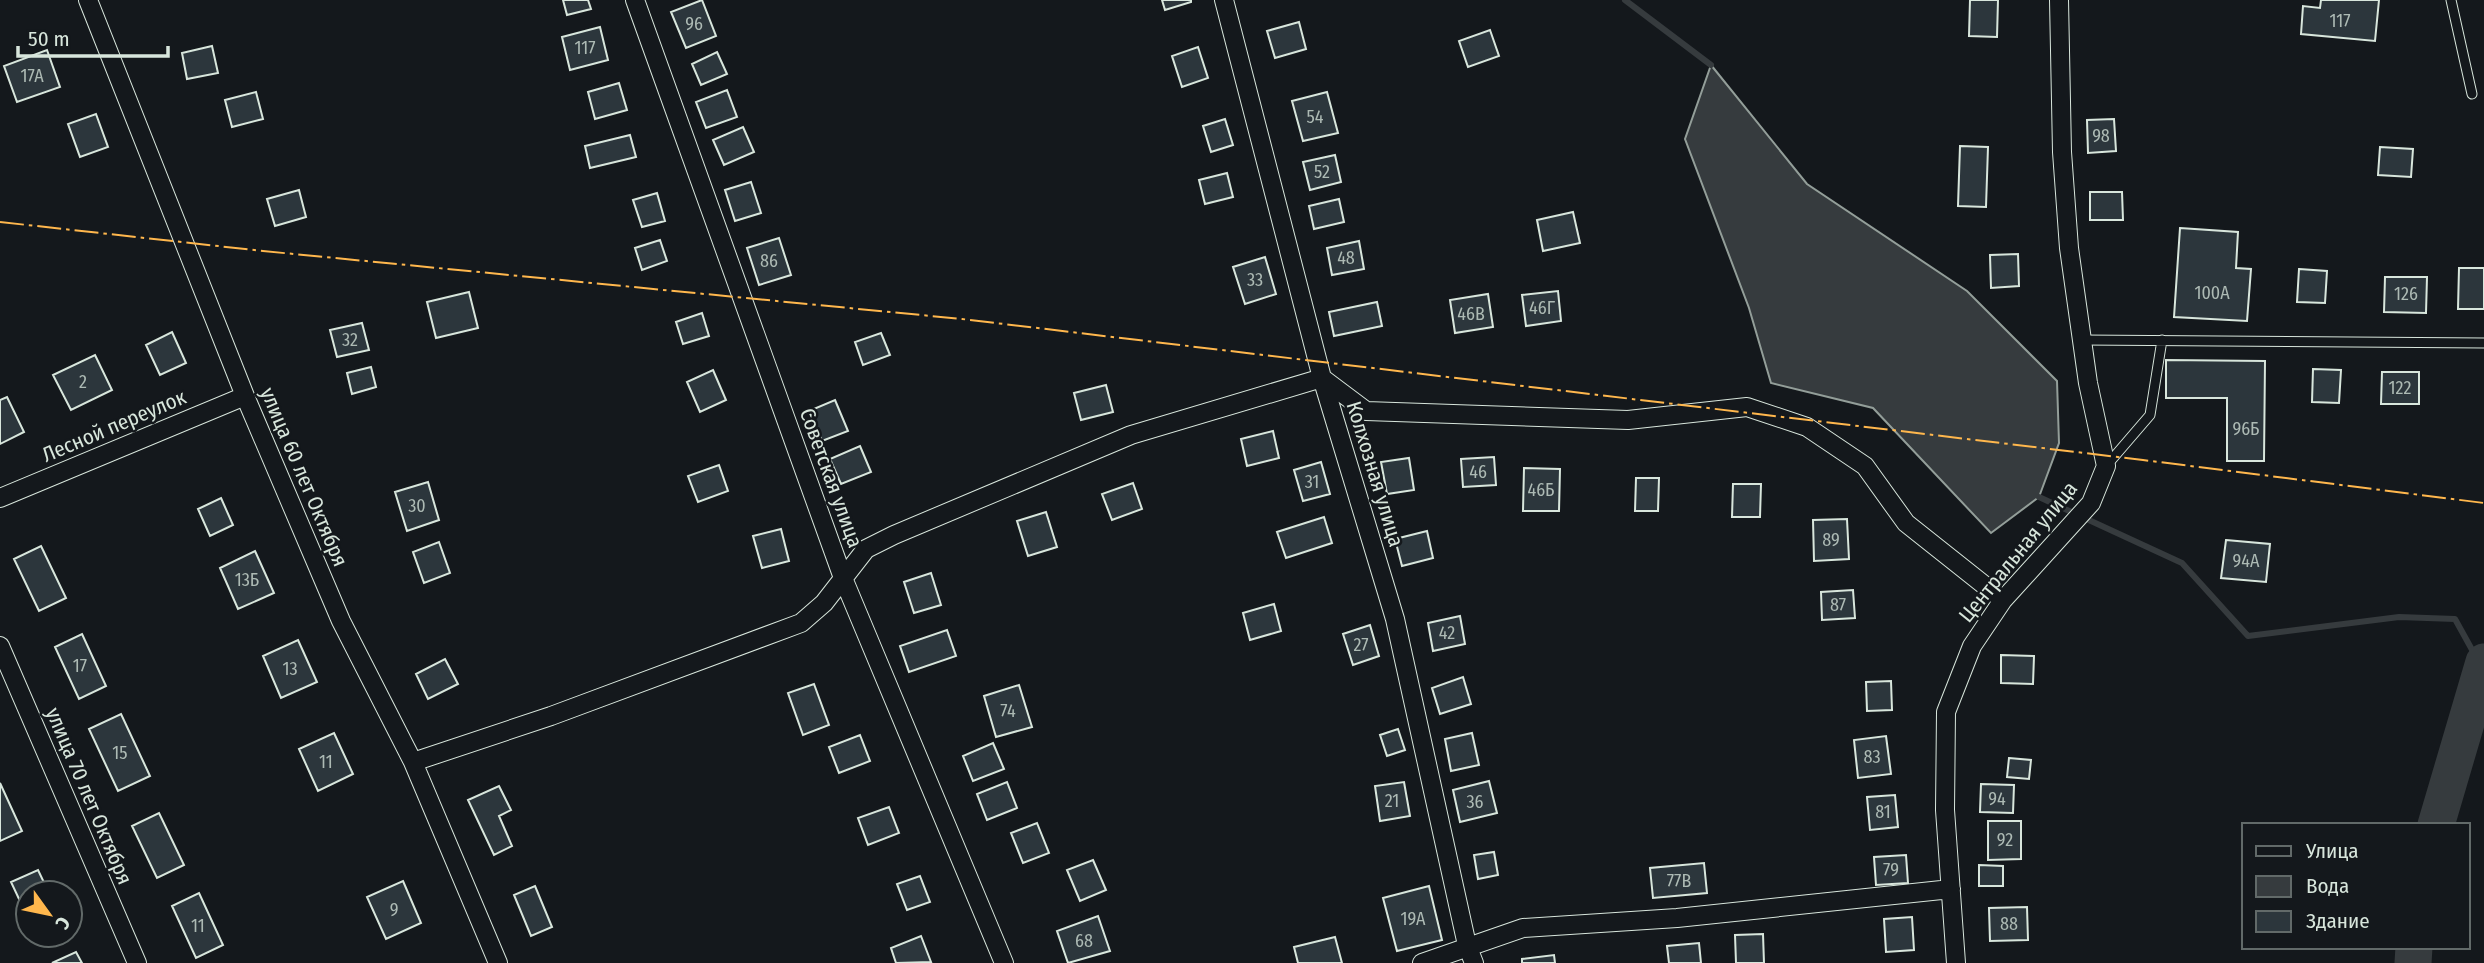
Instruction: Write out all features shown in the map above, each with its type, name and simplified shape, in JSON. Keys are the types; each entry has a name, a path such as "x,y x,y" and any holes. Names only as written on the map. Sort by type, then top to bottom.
{"street":[{"name":"улица 60 лет Октября","path":"88,0 244,396 341,621 413,762 498,963"},
{"name":"Советская улица","path":"635,0 843,578 1004,963"},
{"name":"Колхозная улица","path":"1224,0 1322,378 1395,620 1467,945 1474,963"},
{"path":"2059,0 2062,152 2068,248 2082,341 2106,466"},
{"path":"413,762 551,716 801,623 824,603 866,549 1131,435 1322,378 1366,411 1628,421 1747,407 1807,427 1865,467 1906,523 2003,600"},
{"name":"Лесной переулок","path":"0,498 244,396"},
{"name":"Центральная улица","path":"1956,963 1945,810 1946,712 1972,646 2003,600 2058,543 2091,503 2106,466"},
{"name":"улица 70 лет Октября","path":"0,646 137,963"},
{"path":"1422,963 1467,945 1523,928 1677,918 1951,889"}],"lane":[{"path":"2451,0 2472,94"},
{"path":"2082,341 2484,344"},
{"path":"2106,466 2150,415 2162,341"}],"water":[{"path":"1711,65 1807,184 1967,291 2057,381 2059,443 2039,497 1991,533 1873,408 1771,383 1749,308 1685,139"}],"building":[{"path":"563,0 588,0 591,9 567,15"},
{"path":"702,0 716,36 686,48 671,12"},
{"path":"1162,0 1191,0 1191,2 1165,10"},
{"path":"1970,0 1998,0 1997,37 1969,36"},
{"path":"2321,0 2379,0 2375,41 2301,34 2303,6 2320,8"},
{"path":"1299,22 1306,49 1275,58 1267,31"},
{"path":"600,27 608,60 570,70 562,37"},
{"path":"1490,30 1499,56 1468,67 1459,41"},
{"path":"212,46 218,73 187,79 182,53"},
{"path":"1198,47 1208,78 1182,87 1172,56"},
{"path":"47,50 60,87 17,102 4,66"},
{"path":"717,52 727,74 701,85 692,64"},
{"path":"619,83 627,110 595,119 588,92"},
{"path":"727,90 737,117 706,128 696,102"},
{"path":"256,92 263,119 232,127 225,100"},
{"path":"1327,92 1338,133 1303,141 1292,101"},
{"path":"96,114 108,147 80,157 68,124"},
{"path":"1225,119 1233,145 1211,152 1203,126"},
{"path":"2114,119 2116,151 2088,153 2087,120"},
{"path":"743,127 754,152 724,165 713,140"},
{"path":"630,135 636,157 590,168 585,146"},
{"path":"1960,146 1988,147 1986,207 1958,206"},
{"path":"2380,147 2413,149 2411,177 2378,175"},
{"path":"1335,155 1341,182 1310,190 1303,162"},
{"path":"1227,173 1233,197 1205,204 1199,180"},
{"path":"751,182 761,213 735,221 725,190"},
{"path":"299,190 306,217 275,226 267,199"},
{"path":"2090,192 2122,192 2123,220 2090,220"},
{"path":"657,193 665,221 642,227 633,200"},
{"path":"1339,199 1344,222 1314,229 1309,206"},
{"path":"1573,212 1580,243 1543,251 1537,220"},
{"path":"2180,228 2238,232 2236,268 2251,269 2247,321 2174,317"},
{"path":"779,238 791,275 759,285 747,248"},
{"path":"660,240 667,261 642,270 635,248"},
{"path":"1359,241 1364,269 1332,275 1327,248"},
{"path":"2018,254 2019,286 1991,288 1990,255"},
{"path":"1265,257 1276,294 1245,304 1233,267"},
{"path":"2459,268 2484,268 2484,309 2458,309"},
{"path":"2299,269 2327,271 2325,303 2297,302"},
{"path":"2385,277 2427,277 2426,313 2384,312"},
{"path":"1558,291 1561,321 1526,326 1522,295"},
{"path":"469,292 478,328 436,338 427,302"},
{"path":"1488,294 1493,327 1455,333 1450,300"},
{"path":"1377,302 1382,326 1334,336 1329,312"},
{"path":"702,313 709,336 683,344 676,322"},
{"path":"362,323 369,350 337,357 330,330"},
{"path":"172,332 186,363 160,375 146,345"},
{"path":"881,333 890,355 863,365 855,342"},
{"path":"95,355 112,390 71,410 53,375"},
{"path":"2166,360 2265,361 2264,461 2227,461 2227,398 2166,398"},
{"path":"371,367 376,387 352,394 347,373"},
{"path":"2313,369 2341,370 2339,403 2312,402"},
{"path":"713,370 726,400 700,412 687,382"},
{"path":"2382,372 2419,372 2419,404 2381,404"},
{"path":"1106,385 1113,412 1081,420 1074,393"},
{"path":"7,397 24,432 0,444 0,400"},
{"path":"835,400 848,431 822,441 809,411"},
{"path":"1273,431 1279,458 1247,466 1241,439"},
{"path":"860,446 871,472 841,484 830,459"},
{"path":"1494,457 1496,485 1463,487 1461,459"},
{"path":"1409,458 1414,490 1387,494 1381,462"},
{"path":"1321,462 1330,494 1303,501 1294,470"},
{"path":"719,465 728,491 698,502 688,476"},
{"path":"1524,468 1560,469 1559,511 1523,511"},
{"path":"1636,478 1659,478 1658,511 1635,511"},
{"path":"428,482 439,520 407,531 395,492"},
{"path":"1133,483 1142,509 1112,520 1102,494"},
{"path":"1733,484 1761,484 1760,517 1732,517"},
{"path":"221,498 233,525 210,536 198,509"},
{"path":"1046,512 1057,547 1028,556 1017,521"},
{"path":"1324,517 1332,543 1286,558 1277,532"},
{"path":"1847,519 1849,559 1814,561 1813,520"},
{"path":"781,529 789,561 762,568 753,536"},
{"path":"1427,531 1433,558 1402,566 1395,539"},
{"path":"2226,540 2270,544 2266,582 2221,578"},
{"path":"439,542 450,573 424,583 413,552"},
{"path":"41,546 66,598 39,611 14,559"},
{"path":"255,551 274,593 238,609 220,568"},
{"path":"931,573 941,605 914,613 904,582"},
{"path":"1853,590 1855,618 1822,620 1821,592"},
{"path":"1274,604 1281,631 1250,640 1243,613"},
{"path":"1460,616 1465,644 1433,651 1428,623"},
{"path":"1370,625 1379,656 1353,665 1343,634"},
{"path":"947,630 956,656 909,672 900,646"},
{"path":"82,634 106,686 79,699 55,647"},
{"path":"298,640 317,682 281,698 263,656"},
{"path":"2001,655 2034,656 2033,684 2001,683"},
{"path":"445,659 458,684 428,699 416,674"},
{"path":"1463,677 1471,704 1440,714 1432,688"},
{"path":"1891,681 1892,710 1867,711 1866,682"},
{"path":"814,684 829,725 803,735 788,693"},
{"path":"1019,685 1032,727 996,737 984,696"},
{"path":"121,714 150,776 118,791 89,729"},
{"path":"1398,729 1405,750 1387,756 1380,735"},
{"path":"334,733 353,774 318,791 299,749"},
{"path":"1472,733 1479,765 1451,771 1445,739"},
{"path":"860,735 870,761 839,773 829,747"},
{"path":"1886,736 1891,774 1858,778 1854,740"},
{"path":"993,743 1004,769 973,781 963,756"},
{"path":"2009,758 2031,760 2029,779 2007,777"},
{"path":"1489,781 1497,813 1460,822 1453,790"},
{"path":"1007,782 1017,808 987,820 977,794"},
{"path":"1404,782 1410,816 1380,821 1375,786"},
{"path":"0,783 22,831 0,841"},
{"path":"1981,784 2014,785 2013,813 1980,812"},
{"path":"499,786 511,810 499,816 512,846 494,855 468,800"},
{"path":"1895,795 1898,827 1870,830 1867,797"},
{"path":"889,807 899,833 868,845 858,818"},
{"path":"159,813 184,865 157,878 132,826"},
{"path":"1988,821 2021,821 2021,859 1988,860"},
{"path":"1037,823 1049,853 1023,863 1011,833"},
{"path":"1494,852 1498,875 1478,879 1474,855"},
{"path":"1906,855 1908,883 1876,885 1874,857"},
{"path":"1093,860 1106,890 1080,901 1067,870"},
{"path":"1704,863 1707,893 1653,898 1650,868"},
{"path":"1979,865 2003,866 2003,886 1979,886"},
{"path":"38,870 42,879 18,879"},
{"path":"920,876 930,902 907,910 897,884"},
{"path":"403,881 421,923 386,939 367,897"},
{"path":"535,886 552,927 531,936 514,895"},
{"path":"1429,886 1442,940 1397,951 1383,898"},
{"path":"199,893 223,945 196,958 172,906"},
{"path":"2027,907 2028,940 1990,941 1989,908"},
{"path":"1098,916 1110,951 1068,963 1057,931"},
{"path":"1912,917 1914,950 1886,952 1884,919"},
{"path":"1763,934 1764,963 1736,963 1735,935"},
{"path":"921,936 931,962 896,963 891,948"},
{"path":"1335,937 1342,963 1298,963 1294,947"},
{"path":"1699,943 1701,963 1669,963 1667,946"},
{"path":"76,952 82,963 52,963"},
{"path":"1554,955 1555,963 1522,963 1522,959"}],"waterway":[{"path":"1625,0 1711,65"},
{"path":"2039,497 2182,563 2248,636 2399,617 2455,619 2481,666"},
{"path":"2437,823 2484,662"},
{"path":"2413,963 2414,949"}],"power":[{"path":"0,222 263,251 962,319 2484,503"}]}
